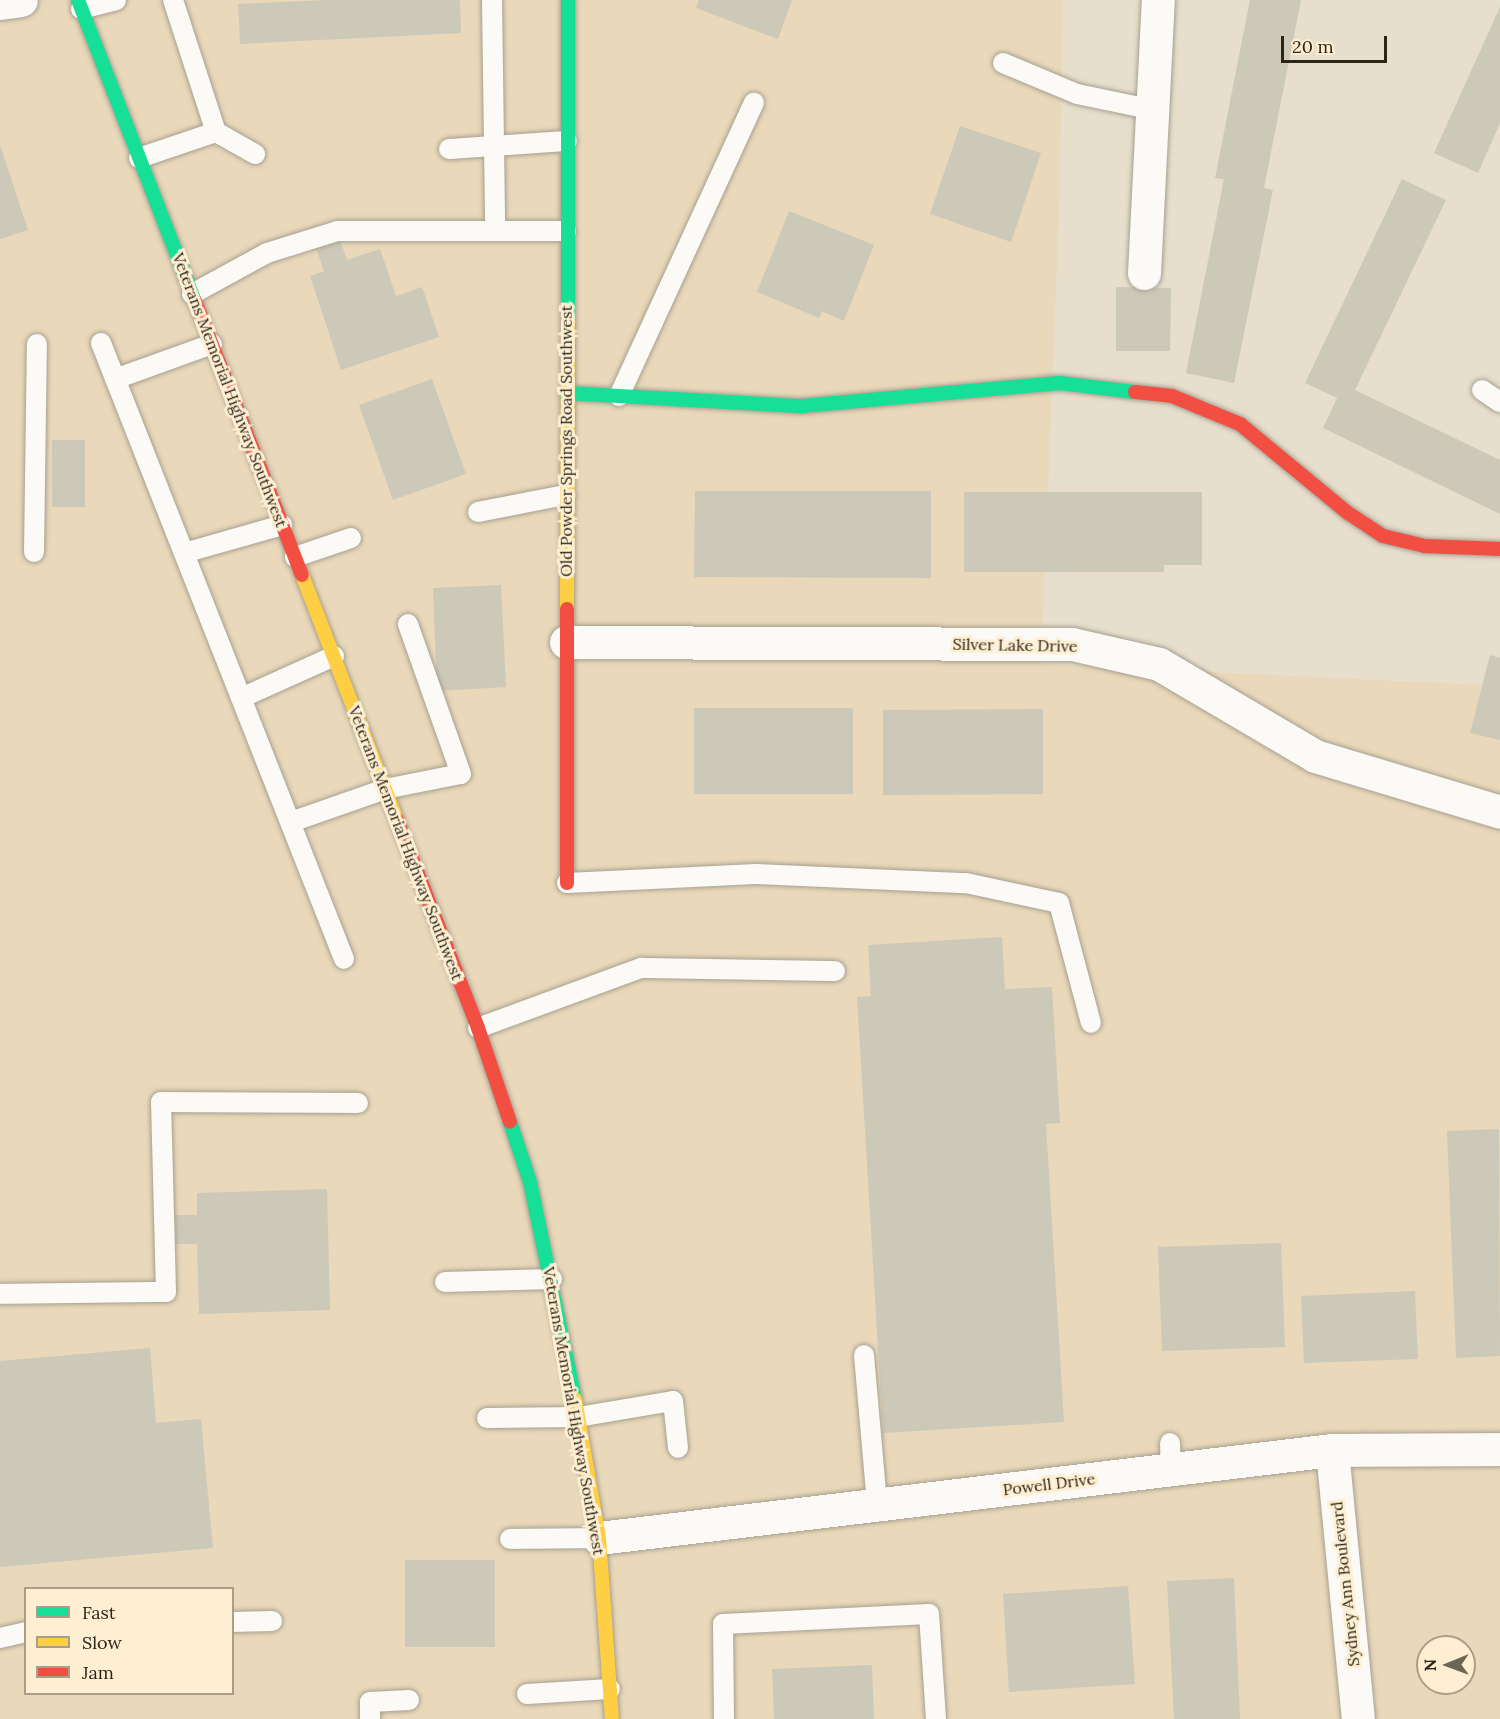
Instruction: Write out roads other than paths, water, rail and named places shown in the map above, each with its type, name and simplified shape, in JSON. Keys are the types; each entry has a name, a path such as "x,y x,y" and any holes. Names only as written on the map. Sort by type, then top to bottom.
{"street":[{"path":"0,3 21,0"},
{"name":"Old Powder Springs Road Southwest","path":"567,883 565,495 568,0"},
{"path":"1144,273 1158,0"},
{"name":"Veterans Memorial Highway Southwest","path":"79,4 478,1028 530,1182 552,1280 599,1538 612,1719"},
{"path":"566,393 802,406 1059,383 1172,396 1239,424 1348,513 1383,536 1425,546 1500,549"},
{"name":"Silver Lake Drive","path":"566,642 1072,644 1160,664 1315,756 1500,812"},
{"name":"Powell Drive","path":"599,1538 877,1504 1170,1456 1332,1450 1500,1449"},
{"name":"Sydney Ann Boulevard","path":"1332,1450 1358,1719"}],"lane":[{"path":"79,4 116,0"},
{"path":"173,0 216,132 255,154"},
{"path":"492,0 495,230"},
{"path":"1003,63 1077,94 1154,110"},
{"path":"619,396 754,103"},
{"path":"139,158 216,132"},
{"path":"449,149 567,141"},
{"path":"192,294 267,253 337,231 567,231"},
{"path":"34,552 37,344"},
{"path":"101,344 344,959"},
{"path":"115,379 212,344"},
{"path":"1482,390 1500,402"},
{"path":"478,512 565,495"},
{"path":"184,553 282,525"},
{"path":"295,557 351,538"},
{"path":"291,822 385,789 460,774 408,624"},
{"path":"241,698 334,657"},
{"path":"567,883 756,874 966,883 1059,903 1091,1023"},
{"path":"478,1028 641,968 835,971"},
{"path":"0,1294 166,1292 161,1102 358,1103"},
{"path":"445,1282 552,1280"},
{"path":"864,1355 877,1504"},
{"path":"487,1418 578,1417 673,1401 678,1448"},
{"path":"510,1539 599,1538"},
{"path":"724,1719 723,1624 929,1614 936,1719"},
{"path":"234,1622 272,1621"},
{"path":"0,1638 24,1632"},
{"path":"527,1694 610,1689"},
{"path":"370,1711 409,1700"}]}
